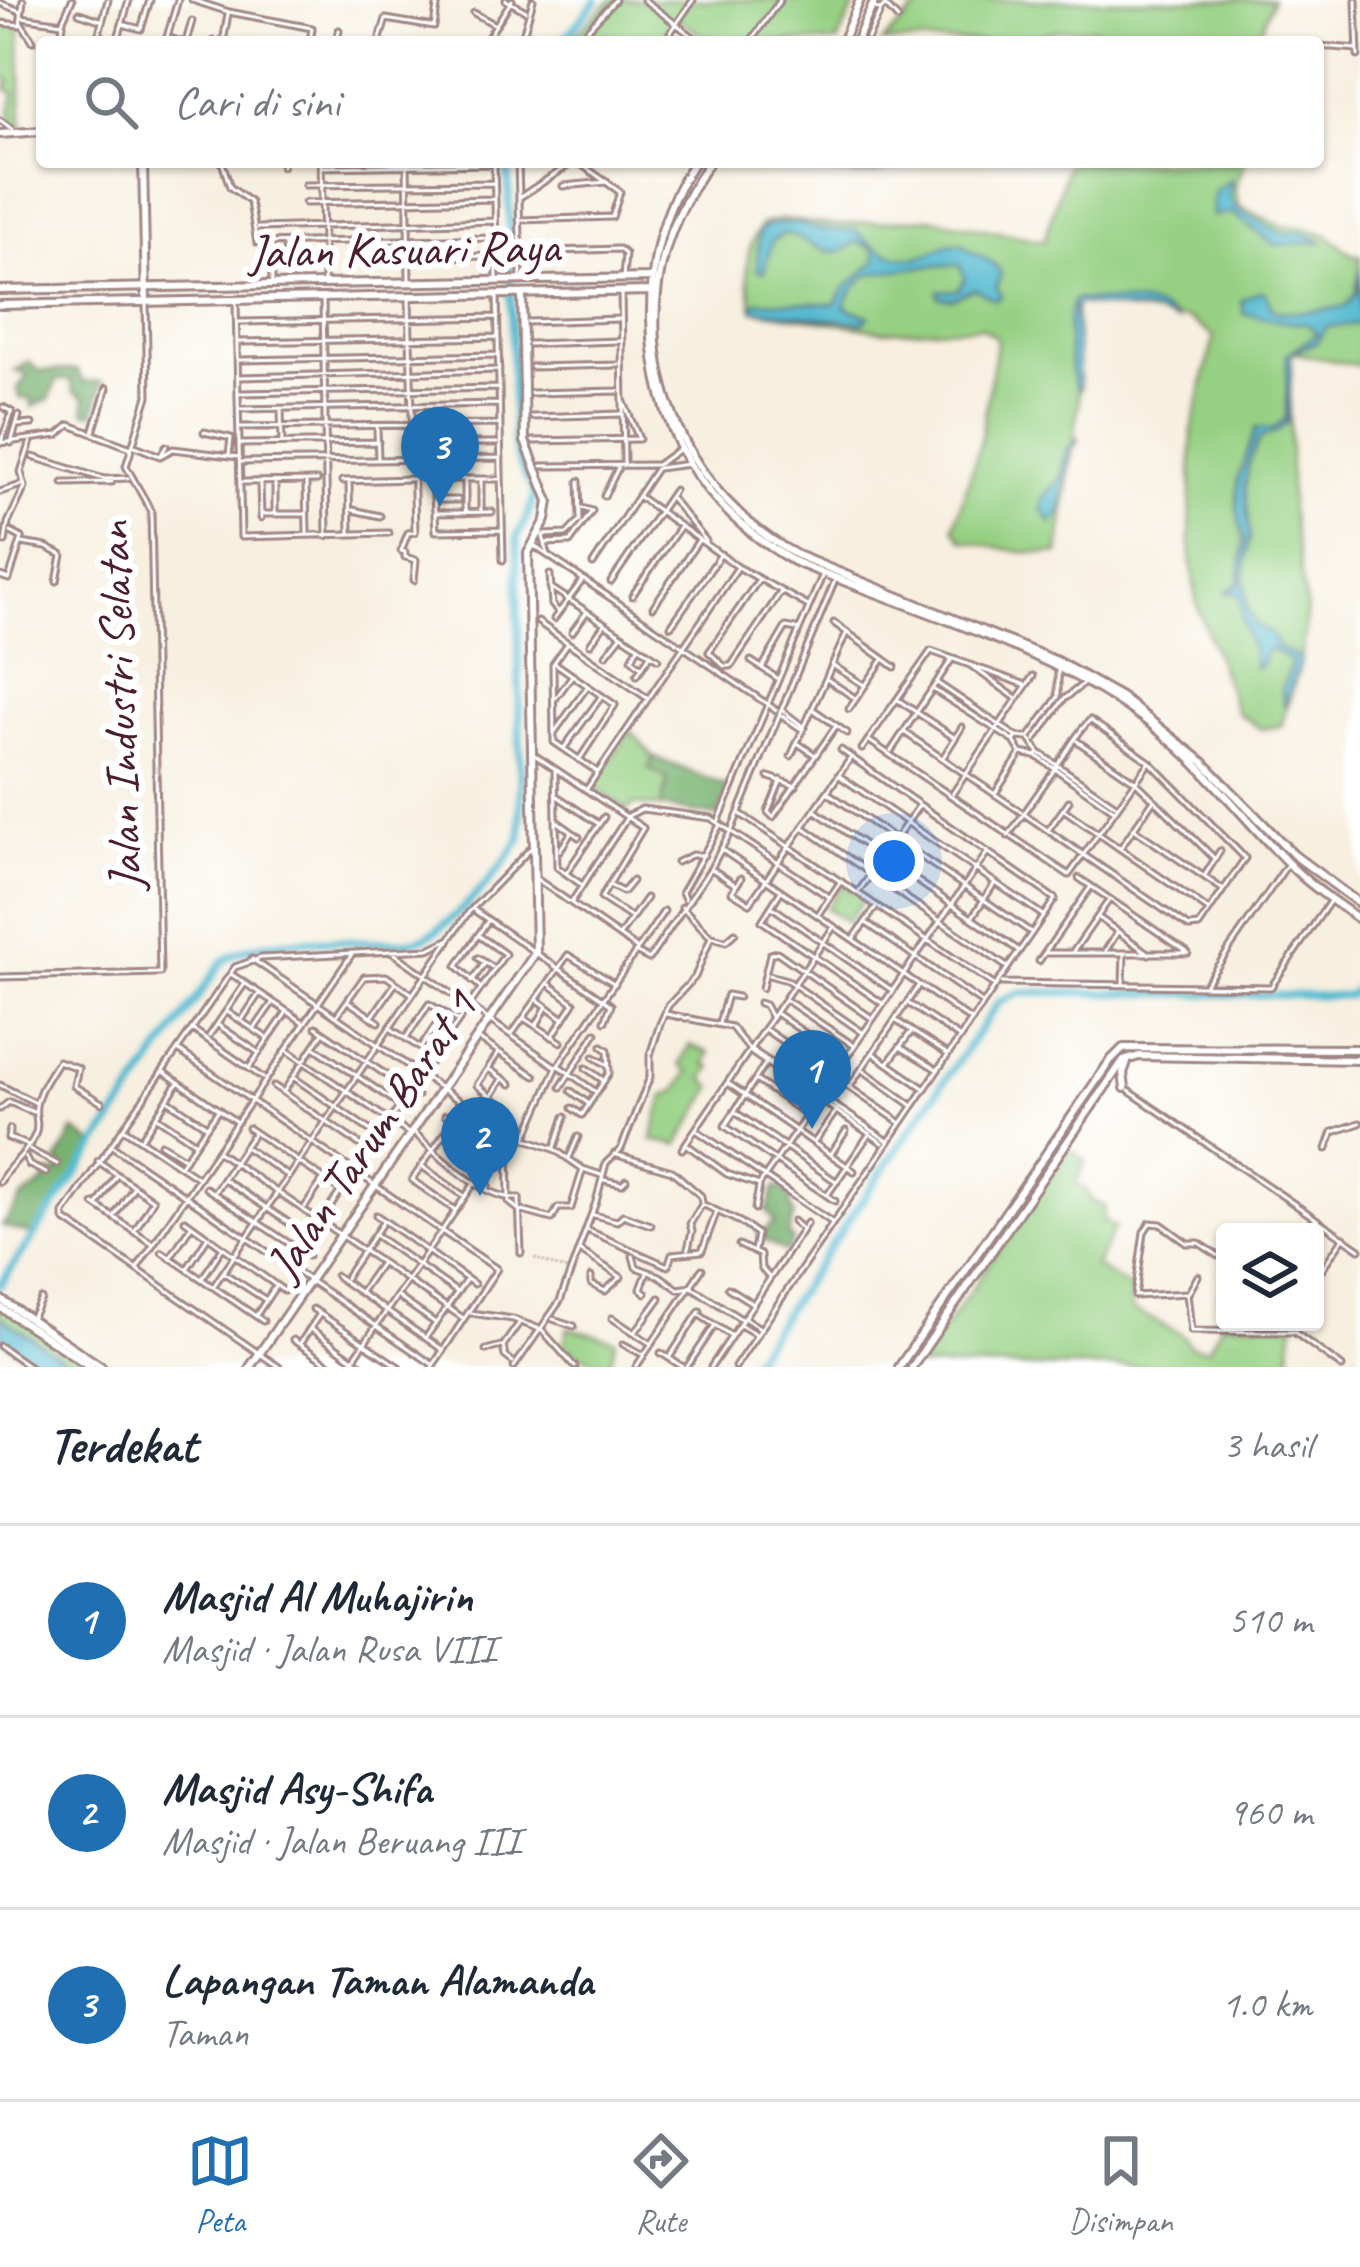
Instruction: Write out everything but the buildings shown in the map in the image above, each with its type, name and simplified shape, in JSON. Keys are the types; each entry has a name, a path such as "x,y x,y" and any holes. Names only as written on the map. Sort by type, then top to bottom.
{"main road":[{"path":"845,36 860,0"},
{"path":"859,36 876,6"},
{"path":"0,134 36,131"},
{"path":"143,168 146,302"},
{"path":"691,168 664,219 652,278 661,379 681,439 734,513 765,538 815,566"},
{"path":"706,168 674,225 656,290 656,382 680,448 731,517 762,543 1086,679 1177,739 1294,855 1360,904"},
{"path":"634,278 638,286 634,291"},
{"name":"Jalan Kasuari Raya","path":"0,290 652,278"},
{"path":"439,281 439,296"},
{"path":"211,285 211,301"},
{"path":"0,305 656,290"},
{"path":"520,294 525,441 549,500 542,532 530,543 536,952"},
{"path":"1086,679 1180,750 1288,863 1360,920"},
{"name":"Jalan Tarum Barat 1","path":"252,1367 536,952"},
{"path":"899,1367 1116,1054 1133,1046 1360,1049"},
{"path":"912,1367 1128,1059 1360,1060"},
{"path":"1125,1088 1128,1059"},
{"path":"2,1304 102,1367"},
{"path":"29,1322 91,1367"},
{"path":"924,1330 933,1336"}],"street":[{"path":"0,22 14,26 21,17 23,0"},
{"path":"62,36 72,0"},
{"path":"102,36 99,34 108,0"},
{"path":"116,36 129,0"},
{"path":"122,24 141,29 150,0"},
{"path":"167,36 178,0"},
{"path":"192,0 312,28 311,36"},
{"path":"381,36 386,19 434,27 438,0"},
{"path":"522,36 533,0"},
{"path":"582,36 615,0"},
{"path":"644,0 692,36"},
{"path":"668,36 694,0"},
{"path":"754,36 780,0"},
{"path":"1324,46 1358,50 1356,0"},
{"path":"489,36 510,1 528,12"},
{"path":"0,3 21,17 62,23"},
{"path":"869,36 876,6 885,4 898,19"},
{"path":"225,36 229,12"},
{"path":"874,26 892,12"},
{"path":"79,13 102,20"},
{"path":"474,13 496,25"},
{"path":"21,17 33,41"},
{"path":"186,36 192,21"},
{"path":"338,36 339,30"},
{"path":"0,120 10,124 12,133"},
{"path":"223,168 227,184 250,202 257,243 496,238"},
{"path":"321,168 324,283"},
{"path":"407,168 410,281"},
{"path":"494,168 498,280"},
{"path":"518,168 519,280"},
{"path":"519,198 566,168"},
{"path":"519,220 611,218 621,196 585,168"},
{"path":"563,186 607,182"},
{"path":"305,185 494,183"},
{"path":"305,203 495,199"},
{"path":"256,228 495,221"},
{"path":"272,243 272,284"},
{"path":"285,243 286,262 323,260"},
{"path":"520,252 619,249 625,254 623,278"},
{"path":"409,257 496,256"},
{"path":"604,496 621,463 623,439 621,291"},
{"path":"498,294 503,560"},
{"path":"409,296 415,532 408,532 401,551 416,560 414,580"},
{"path":"323,298 328,536"},
{"path":"236,300 241,537 389,533"},
{"name":"Jalan Industri Selatan","path":"0,977 160,973 154,506 130,478 126,466 148,396 146,302"},
{"path":"237,322 498,317"},
{"path":"528,322 619,319"},
{"path":"237,342 498,337"},
{"path":"529,344 621,341"},
{"path":"238,361 498,355"},
{"path":"531,368 622,365"},
{"path":"238,377 499,370"},
{"path":"92,433 107,388"},
{"path":"238,393 499,388"},
{"path":"530,393 622,391"},
{"path":"533,441 640,437 622,398"},
{"path":"238,410 499,404"},
{"path":"3,407 12,412 0,443 10,445 58,435 70,424 160,456 176,441"},
{"path":"281,409 282,443"},
{"path":"532,417 623,414"},
{"path":"10,445 20,416"},
{"path":"16,425 32,424"},
{"path":"457,424 458,459"},
{"path":"239,428 500,424"},
{"path":"377,426 378,460"},
{"path":"205,432 231,438 229,457"},
{"path":"5,542 26,483 21,472 31,439"},
{"path":"239,444 378,442"},
{"path":"457,443 500,442"},
{"path":"169,447 239,459 500,458"},
{"path":"593,564 656,467 680,448"},
{"path":"32,457 114,481"},
{"path":"542,466 689,464"},
{"path":"63,483 130,478"},
{"path":"501,478 431,479 436,530 502,530"},
{"path":"350,535 345,481 412,479"},
{"path":"465,479 465,512"},
{"path":"481,479 482,512"},
{"path":"306,481 307,536"},
{"path":"240,482 317,481"},
{"path":"545,543 564,538 580,520 579,481"},
{"path":"260,482 261,516 307,514"},
{"path":"274,482 275,514"},
{"path":"12,497 3,492 11,485 26,483"},
{"path":"611,582 674,490"},
{"path":"638,496 738,567 809,607"},
{"path":"669,496 711,547"},
{"path":"433,500 458,500"},
{"path":"446,500 446,513"},
{"path":"542,532 569,542 592,512 580,508"},
{"path":"349,510 380,517"},
{"path":"434,513 492,512"},
{"path":"0,520 8,523"},
{"path":"632,596 680,526"},
{"path":"0,576 9,579 22,544 22,537 9,531"},
{"path":"542,532 548,555"},
{"path":"653,607 699,540"},
{"path":"530,543 803,729"},
{"path":"22,544 62,555 57,580"},
{"path":"671,626 721,554"},
{"path":"586,790 738,567"},
{"path":"686,900 681,895 724,824 767,705 825,570"},
{"path":"550,575 551,605 559,612"},
{"path":"535,878 649,959 721,849 724,824 738,812 837,575"},
{"path":"759,579 709,654 724,666 731,666 781,592"},
{"path":"554,619 583,580"},
{"path":"550,587 658,659"},
{"path":"572,632 587,611"},
{"path":"538,622 648,699"},
{"path":"590,644 605,623"},
{"path":"834,623 895,667"},
{"path":"761,668 786,627 799,630"},
{"path":"791,756 847,632"},
{"path":"607,655 622,634"},
{"path":"568,643 554,662 555,743 598,772"},
{"path":"639,646 632,659 642,668"},
{"path":"862,749 931,651 1026,685"},
{"path":"637,675 651,654"},
{"path":"889,754 953,658"},
{"path":"849,709 884,659"},
{"path":"751,661 778,679"},
{"path":"554,662 615,705 579,760"},
{"path":"968,663 1017,698"},
{"path":"832,665 865,686"},
{"path":"1060,698 1064,668"},
{"path":"553,703 572,675"},
{"path":"951,796 1033,676"},
{"path":"826,679 856,699"},
{"path":"1032,739 1060,698 1086,679"},
{"path":"937,683 1016,739 1022,753"},
{"path":"554,734 588,686"},
{"path":"933,689 998,727"},
{"path":"563,749 602,695"},
{"path":"897,698 955,738"},
{"path":"592,709 606,720"},
{"path":"812,709 847,734"},
{"path":"904,732 1023,814 1048,830 1084,856 1189,927 1199,926 1244,860 1150,762 1093,721 1087,721 1075,740 1023,814 1008,836"},
{"path":"781,780 768,812 773,817 836,726"},
{"path":"942,758 962,728"},
{"path":"1016,739 1032,739"},
{"path":"1032,739 1038,754"},
{"path":"868,740 1068,875 1150,762"},
{"path":"1075,740 1136,782 1215,860"},
{"path":"797,742 814,755"},
{"path":"735,1367 1055,898 841,750"},
{"path":"1022,753 1038,754 1117,809"},
{"path":"994,794 1022,753"},
{"path":"532,754 640,824 642,834 602,898 632,918"},
{"path":"741,878 732,892 748,903 851,758"},
{"path":"555,769 557,867 582,885"},
{"path":"838,776 1044,916"},
{"path":"769,777 796,786"},
{"path":"827,792 1032,933"},
{"path":"556,795 599,824"},
{"path":"1120,849 1154,800"},
{"path":"1048,830 1069,801"},
{"path":"859,891 919,806"},
{"path":"571,903 628,816 642,809 724,824 830,897"},
{"path":"1063,809 1209,911"},
{"path":"814,810 1020,951"},
{"path":"738,812 997,984 1271,987 1331,899"},
{"path":"566,874 604,818"},
{"path":"556,821 579,837"},
{"path":"803,826 1008,968"},
{"path":"1133,829 1224,890"},
{"path":"557,854 572,832"},
{"path":"213,1287 450,939 534,845"},
{"path":"721,849 971,1021"},
{"path":"1204,877 1220,851"},
{"path":"755,1209 759,1185 987,853"},
{"path":"677,862 706,855"},
{"path":"1204,986 1288,863"},
{"path":"711,868 736,885"},
{"path":"1045,953 1188,954 1079,878"},
{"path":"817,915 842,880"},
{"path":"610,885 623,892 632,881"},
{"path":"971,918 995,883"},
{"path":"1039,961 1091,886"},
{"path":"758,930 781,891"},
{"path":"619,937 646,898"},
{"path":"1072,953 1110,899"},
{"path":"853,940 878,904"},
{"path":"771,906 892,991"},
{"path":"682,907 711,937 726,941 735,933"},
{"path":"472,909 611,1006 605,1021"},
{"path":"522,1138 557,1066 664,911"},
{"path":"1097,917 1149,954"},
{"path":"481,988 457,966 488,920"},
{"path":"763,922 883,1004"},
{"path":"865,922 984,1004"},
{"path":"759,1185 728,1174 684,1146 834,927"},
{"path":"1104,953 1118,932"},
{"path":"428,1065 505,953 478,935"},
{"path":"503,1346 514,1365 558,1306 607,1160 621,1148 650,1077 651,1049 664,1014 695,977 711,937"},
{"path":"279,1367 63,1218 229,972 252,959 422,951 450,939"},
{"path":"762,988 770,954 775,952 873,1019"},
{"path":"394,953 596,1092"},
{"path":"136,1269 352,954"},
{"path":"1123,985 1124,954"},
{"path":"511,1036 572,955 615,984"},
{"path":"478,958 494,968"},
{"path":"252,959 510,1134 554,1149 603,1178 622,1184 626,1180"},
{"path":"472,981 485,963"},
{"path":"229,972 304,1023"},
{"path":"766,974 794,985 864,1033"},
{"path":"335,1017 364,977 383,975 413,994"},
{"path":"1003,975 1010,983"},
{"path":"372,1017 396,982"},
{"path":"548,983 574,1004 552,1037"},
{"path":"206,1040 245,984"},
{"path":"849,1087 919,985"},
{"path":"241,1021 260,993"},
{"path":"718,1025 728,995 738,997"},
{"path":"536,999 565,1019"},
{"path":"785,999 854,1046"},
{"path":"347,1001 379,1022"},
{"path":"254,1030 273,1002"},
{"path":"759,1003 845,1060"},
{"path":"907,1003 960,1038"},
{"path":"406,1038 429,1004 458,1022"},
{"path":"535,1026 547,1007"},
{"path":"226,1011 268,1040"},
{"path":"248,1068 287,1011"},
{"path":"664,1014 731,1027 766,1063 887,1143"},
{"path":"523,1018 561,1042"},
{"path":"895,1020 948,1055"},
{"path":"217,1024 259,1053"},
{"path":"421,1048 436,1025 447,1037"},
{"path":"190,1028 266,1079"},
{"path":"316,1028 417,1096"},
{"path":"389,1028 434,1057"},
{"path":"764,1029 901,1123"},
{"path":"888,1064 912,1030"},
{"path":"283,1092 323,1033"},
{"path":"561,1087 596,1034"},
{"path":"477,1038 535,1076"},
{"path":"314,1046 400,1105"},
{"path":"572,1108 582,1115 604,1081 609,1066 608,1050 602,1046"},
{"path":"900,1047 938,1070"},
{"path":"110,1144 432,1366 470,1312 498,1270 176,1048"},
{"path":"286,1050 488,1190 513,1198"},
{"path":"751,1050 887,1143"},
{"path":"499,1052 477,1086 493,1098 502,1078"},
{"path":"872,1053 925,1089"},
{"path":"594,1058 609,1066"},
{"path":"0,1182 11,1162 27,1150 38,1125 37,1103 59,1060 77,1068 74,1085 102,1102"},
{"path":"766,1063 724,1125 835,1201"},
{"path":"586,1068 604,1081"},
{"path":"488,1069 511,1084"},
{"path":"162,1070 237,1122"},
{"path":"861,1070 913,1106"},
{"path":"1103,1071 1360,1249"},
{"path":"293,1077 378,1136"},
{"path":"755,1079 807,1115"},
{"path":"141,1138 179,1082"},
{"path":"728,1083 864,1178"},
{"path":"0,1085 37,1103"},
{"path":"274,1086 375,1155"},
{"path":"571,1091 589,1104"},
{"path":"369,1151 410,1092"},
{"path":"167,1100 207,1127"},
{"path":"0,1109 9,1102 35,1111"},
{"path":"509,1107 519,1116 510,1134 521,1253"},
{"path":"180,1166 219,1109"},
{"path":"814,1143 837,1110"},
{"path":"734,1111 837,1182"},
{"path":"446,1115 487,1145 488,1190"},
{"path":"156,1116 196,1144"},
{"path":"554,1149 565,1117"},
{"path":"453,1121 412,1180 456,1211"},
{"path":"831,1155 852,1121"},
{"path":"1327,1149 1334,1132 1360,1124"},
{"path":"122,1126 185,1160"},
{"path":"248,1128 349,1195"},
{"path":"8,1138 10,1130"},
{"path":"696,1130 832,1223"},
{"path":"214,1192 254,1132"},
{"path":"827,1196 870,1133"},
{"path":"0,1135 57,1164"},
{"path":"443,1135 488,1166"},
{"path":"568,1158 578,1138"},
{"path":"161,1145 198,1178"},
{"path":"245,1147 288,1176"},
{"path":"27,1150 29,1165 46,1173"},
{"path":"217,1151 465,1319"},
{"path":"614,1154 672,1171 701,1196 702,1204 690,1224 687,1253"},
{"path":"98,1162 153,1200 134,1232"},
{"path":"422,1166 466,1197"},
{"path":"513,1198 517,1208 550,1220 558,1208 571,1209 583,1169"},
{"path":"116,1175 95,1205 153,1244"},
{"path":"223,1179 310,1237"},
{"path":"304,1210 324,1179"},
{"path":"348,1367 476,1181"},
{"path":"113,1217 134,1186"},
{"path":"206,1187 308,1256"},
{"path":"587,1187 599,1192"},
{"path":"301,1251 341,1190"},
{"path":"702,1204 747,1226 758,1236 754,1251"},
{"path":"586,1230 670,1267 672,1254 702,1251 717,1210"},
{"path":"592,1214 617,1221 623,1215 651,1225"},
{"path":"376,1215 474,1284"},
{"path":"747,1226 752,1216"},
{"path":"185,1220 284,1291"},
{"path":"343,1281 384,1221"},
{"path":"793,1221 803,1230"},
{"path":"711,1367 807,1223"},
{"path":"1187,1293 1136,1296 1142,1244 1150,1223 1161,1224 1187,1243 1199,1243 1216,1254"},
{"path":"170,1258 192,1225"},
{"path":"1353,1244 1360,1234"},
{"path":"374,1235 457,1292"},
{"path":"187,1269 208,1237"},
{"path":"1324,1266 1344,1237"},
{"path":"739,1245 761,1257 760,1268"},
{"path":"202,1279 223,1247"},
{"path":"578,1249 621,1277 605,1291 591,1284 591,1277"},
{"path":"162,1252 263,1321"},
{"path":"634,1254 633,1265 678,1289 692,1287 757,1335"},
{"path":"360,1293 381,1262"},
{"path":"752,1266 770,1279"},
{"path":"638,1366 702,1269"},
{"path":"646,1293 641,1288 648,1271"},
{"path":"223,1272 266,1300"},
{"path":"335,1276 443,1350"},
{"path":"1198,1276 1187,1293 1191,1331 1298,1333 1342,1367"},
{"path":"426,1338 466,1279"},
{"path":"256,1316 276,1285"},
{"path":"728,1288 754,1304"},
{"path":"396,1296 436,1323"},
{"path":"635,1333 660,1298"},
{"path":"29,1322 41,1299"},
{"path":"558,1306 568,1310"},
{"path":"313,1309 399,1367"},
{"path":"470,1312 542,1330 575,1367"},
{"path":"669,1358 699,1312 732,1336"},
{"path":"300,1344 320,1314"},
{"path":"612,1318 652,1344"},
{"path":"551,1319 574,1327"},
{"path":"742,1321 762,1329"},
{"path":"486,1350 503,1346 521,1322"},
{"path":"662,1353 685,1367 715,1325"},
{"path":"310,1329 364,1367"},
{"path":"293,1340 333,1367"},
{"path":"623,1344 644,1356"},
{"path":"0,1346 30,1367"}],"green space":[{"path":"611,0 858,0 840,36 702,36 677,19 664,36 575,36"},
{"path":"926,0 1272,0 1259,36 1104,36 1093,28 1036,36 889,36"},
{"path":"0,22 20,27 22,127 15,128 10,111 15,95 6,88 10,80 0,76"},
{"path":"825,168 893,168 858,175"},
{"path":"1066,168 1243,168 1235,187 1239,206 1282,226 1328,235 1352,255 1360,255 1360,366 1290,352 1290,508 1307,610 1300,666 1281,726 1261,729 1237,713 1196,602 1190,545 1192,430 1214,337 1189,319 1075,303 1079,401 1059,554 1020,552 963,540 954,527 980,444 997,338 981,327 885,331 754,310 749,286 751,245 762,224 782,219 834,225 929,218 1044,241"},
{"path":"29,362 39,371 77,370 83,382 103,381 94,413 85,412 85,398 73,391 72,380 57,380 49,399 32,407 32,400 20,398 18,388 28,375 15,371"},
{"path":"631,731 653,757 650,769 668,778 661,807 633,805 628,810 591,787"},
{"path":"653,757 729,787 718,816 661,807 668,779 649,769"},
{"path":"843,884 865,897 847,922 826,908"},
{"path":"689,1045 710,1053 705,1064 712,1067 704,1079 713,1087 678,1145 652,1140 664,1096 676,1091 689,1072 680,1065"},
{"path":"74,1130 95,1145 35,1235 2,1226 22,1198 63,1166 57,1162"},
{"path":"1068,1149 1086,1161 1075,1184 1088,1191 1090,1200 1104,1206 1104,1222 1115,1227 1095,1266 1131,1288 1131,1309 1181,1334 1191,1346 1208,1349 1218,1331 1293,1331 1290,1356 1304,1367 918,1367"},
{"path":"776,1186 792,1197 794,1214 788,1236 793,1240 786,1252 758,1236 775,1222 767,1211"},
{"path":"0,1299 102,1367 74,1367 0,1316"},
{"path":"568,1327 616,1340 609,1367 563,1347"}],"water":[{"path":"1231,179 1230,196 1236,208 1281,233 1305,233 1322,242 1275,245 1232,213 1212,216 1214,192"},
{"path":"771,224 855,230 896,256 915,257 947,245 963,245 998,268 1001,274 996,287 1001,296 996,300 974,289 952,299 939,297 938,291 958,290 965,278 959,265 941,266 869,275 844,307 869,316 863,323 756,310 752,306 758,301 835,304 844,289 877,260 873,248 856,242 829,252 784,234 772,241 764,272 757,270 759,231"},
{"path":"1360,268 1360,324 1326,327 1317,342 1292,353 1289,420 1260,438 1249,462 1245,487 1250,537 1244,575 1248,610 1255,625 1300,663 1284,707 1282,689 1292,662 1272,649 1265,652 1260,667 1254,667 1238,593 1226,592 1239,583 1244,542 1237,508 1238,478 1256,428 1273,429 1286,418 1287,354 1317,334 1306,323 1244,314 1241,300 1260,291 1266,293 1273,310 1346,306 1356,293"},
{"path":"1075,299 1143,304 1176,321 1154,313 1078,304 1074,310 1077,390 1068,343"},
{"path":"1080,437 1069,457 1060,515 1051,522 1042,503 1061,477 1064,457"},
{"path":"0,1316 74,1367 42,1364 19,1352 0,1338"}],"waterway":[{"path":"567,36 597,0"},
{"path":"0,1285 222,962 255,946 275,943 423,938 463,908 521,838 517,537 533,495 514,444 508,168"},
{"path":"747,1367 998,1003 1021,992 1348,996 1360,984"}],"tunnel":[{"path":"534,1258 569,1271"}],"place":[{"name":"Lapangan Taman Alamanda","path":"440,506"},
{"name":"Masjid Al Muhajirin","path":"812,1129"},
{"name":"Masjid Asy-Shifa","path":"480,1196"}]}
